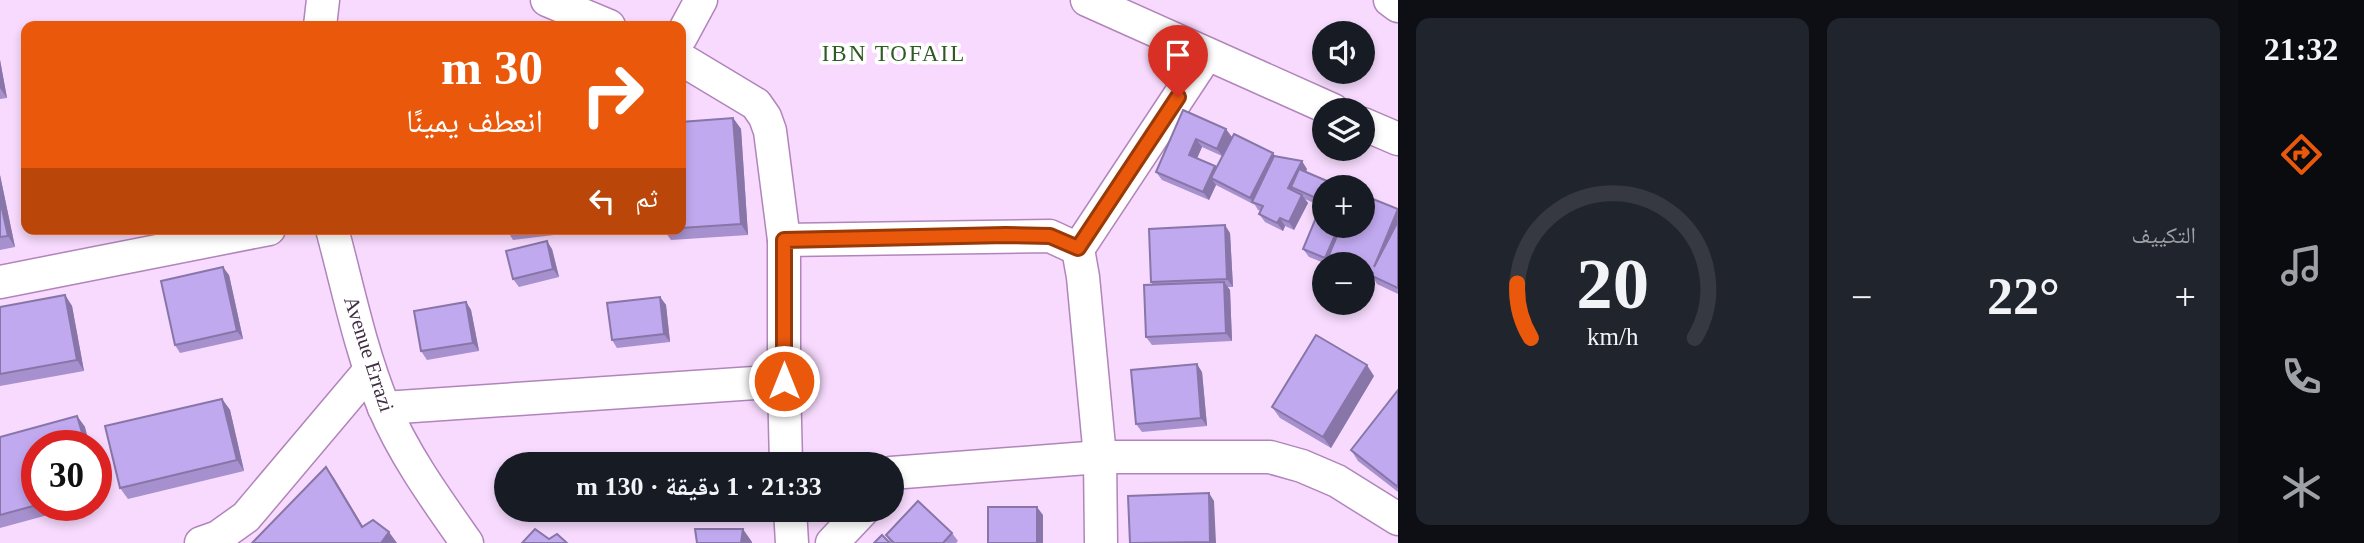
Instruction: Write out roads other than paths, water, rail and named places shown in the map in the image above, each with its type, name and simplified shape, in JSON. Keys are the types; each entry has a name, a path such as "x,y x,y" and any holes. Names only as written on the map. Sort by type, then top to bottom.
{"street":[{"path":"321,21 323,0"},
{"path":"547,0 597,21"},
{"path":"686,28 701,0"},
{"path":"1087,0 1312,101"},
{"path":"1390,0 1398,6"},
{"path":"1101,543 1100,457 1078,248 1207,54"},
{"path":"686,62 756,104 770,131 784,240 784,381 793,452"},
{"path":"1375,129 1398,139"},
{"path":"0,282 239,235"},
{"name":"Avenue Errazi","path":"334,235 370,370 384,408 423,482 467,543"},
{"path":"784,240 1039,235 1050,236 1078,248"},
{"path":"201,543 218,537 246,517 370,370"},
{"path":"384,408 784,381"},
{"path":"904,475 1100,457 1270,457 1301,466 1336,481 1398,519"},
{"path":"791,522 792,543"},
{"path":"832,543 852,522"}],"district":[{"name":"IBN TOFAIL","path":"894,53"}]}
